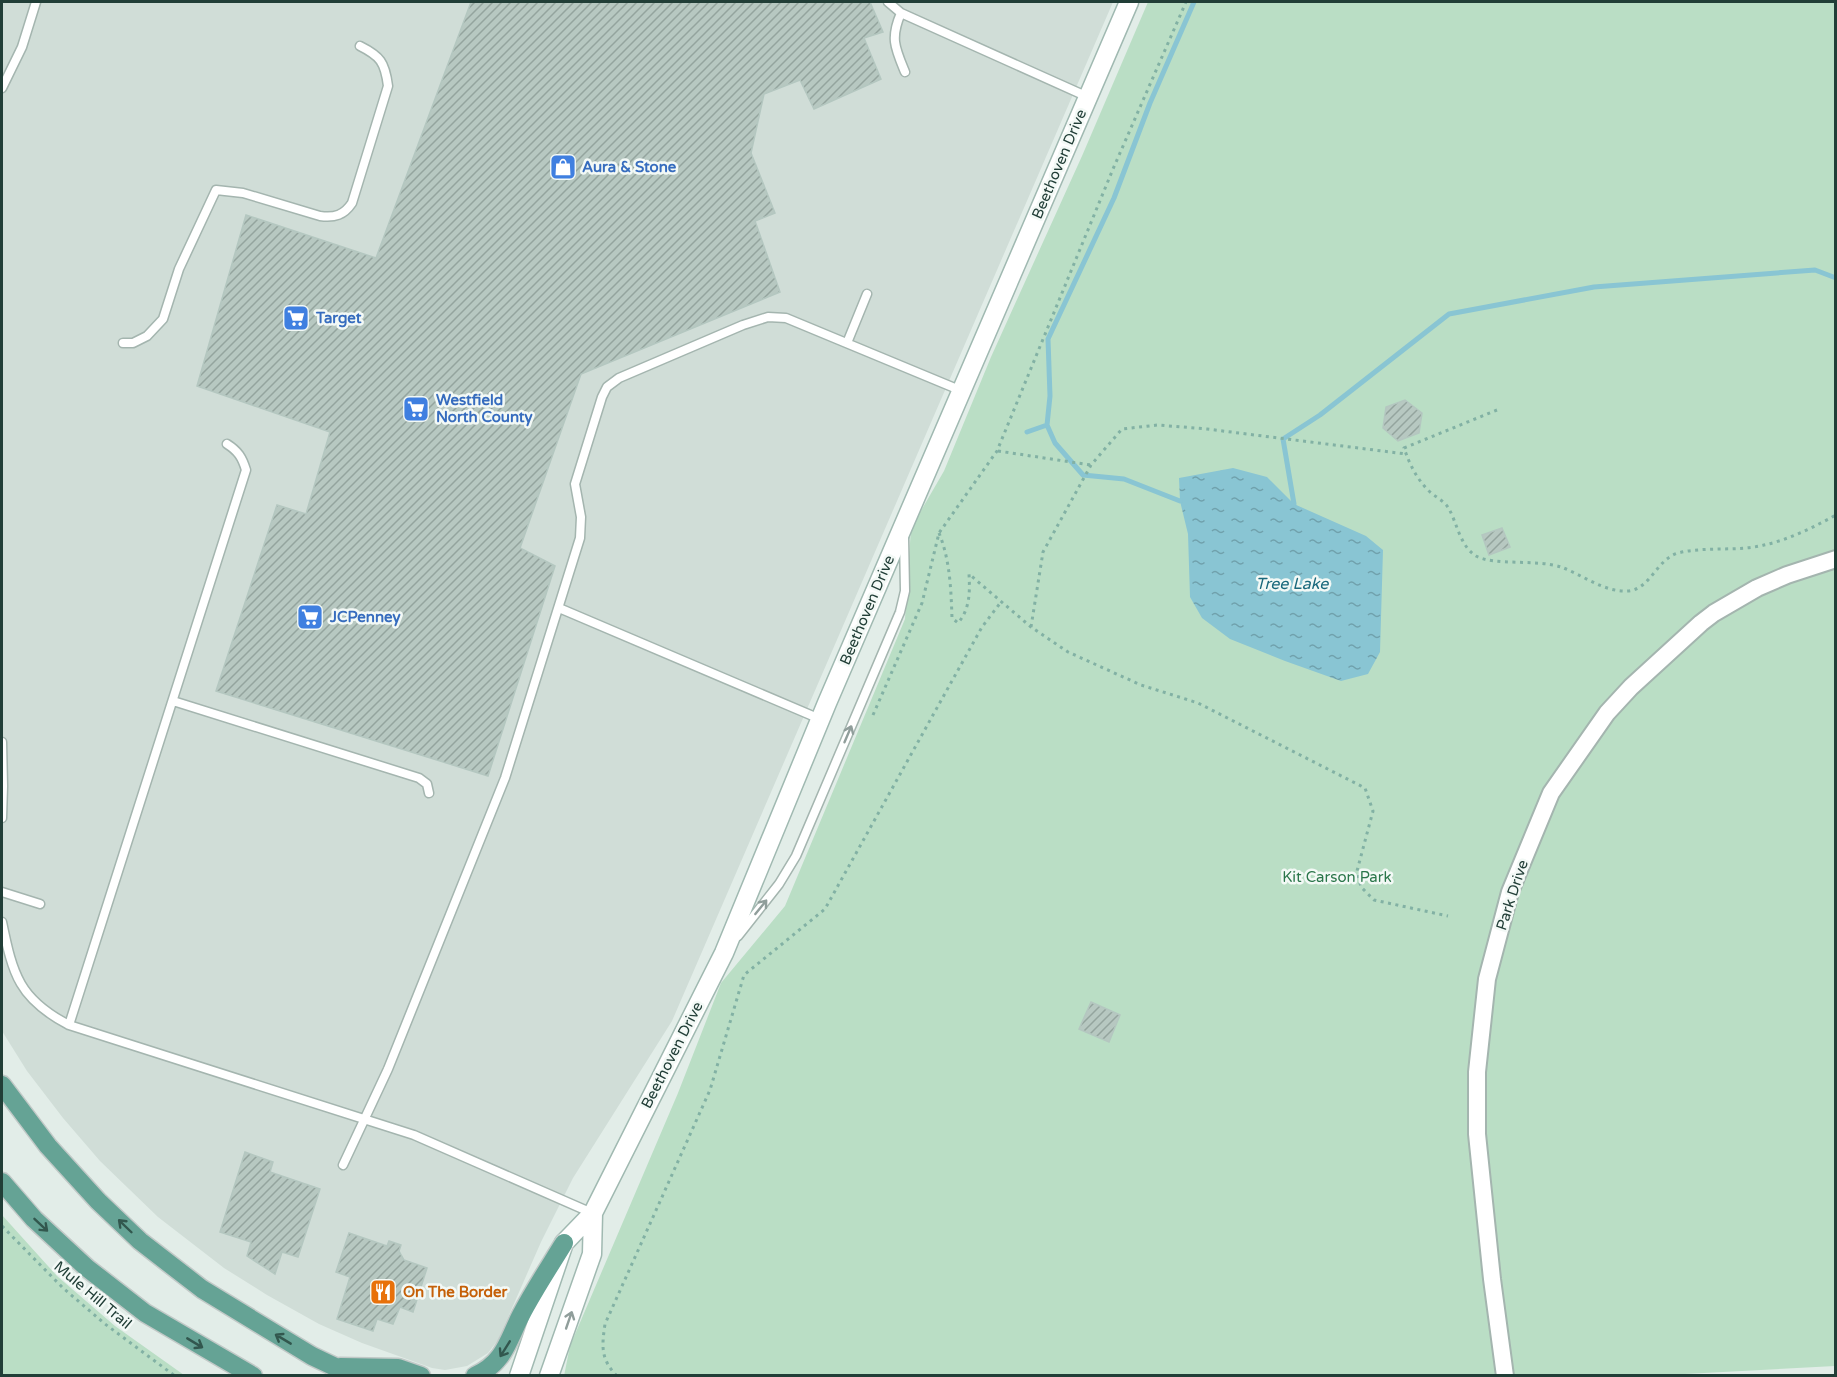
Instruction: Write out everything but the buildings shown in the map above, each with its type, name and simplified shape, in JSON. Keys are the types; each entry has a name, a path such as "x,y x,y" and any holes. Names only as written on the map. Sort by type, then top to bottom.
{"main road":[{"name":"Beethoven Drive","path":"519,1376 564,1243 593,1213 724,953 820,719 1129,2"},
{"path":"2,1085 48,1146 98,1201 140,1241 202,1289 312,1356 354,1376"},
{"path":"2,1182 33,1219 87,1268 145,1313 253,1376"},
{"name":"Beethoven Drive","path":"549,1376 592,1254 593,1213"},
{"path":"475,1376 485,1371 503,1354 520,1316 564,1243"},
{"path":"334,1367 398,1368 421,1376"}],"street":[{"name":"Park Drive","path":"1505,1376 1477,1134 1477,1072 1487,980 1510,892 1551,793 1607,713 1631,687 1714,612 1757,588 1787,575 1836,559"}],"lane":[{"path":"2,86 22,47 36,2"},
{"path":"888,2 901,13 1088,97"},
{"path":"901,13 894,29 894,42 905,72"},
{"path":"123,343 134,343 147,336 164,320 179,269 216,190 243,193 320,216 339,215 346,211 352,203 388,86 384,65 379,58 360,46"},
{"path":"847,343 867,294"},
{"path":"343,1165 365,1121 505,778 580,538 581,517 575,484 607,387 613,382 743,325 768,317 786,318 962,391"},
{"path":"69,1024 246,470 243,458 227,444"},
{"path":"724,953 779,884 796,856 896,622 905,591 903,525"},
{"path":"559,608 820,719"},
{"path":"173,701 419,778 427,784 429,793"},
{"path":"2,742 2,818"},
{"path":"2,892 40,904"},
{"path":"2,922 11,960 24,990 43,1010 69,1024 414,1135 593,1213"}],"path":[{"path":"1186,2 1113,170 997,450 939,533 945,547 950,580 951,618 958,622 963,617 970,597 969,574 1031,627 1068,652 1141,685 1198,703 1365,788 1373,811 1357,872 1361,887 1374,900 1448,915"},
{"path":"1497,410 1404,448 1414,473 1429,492 1448,506 1464,542 1476,555 1496,560 1530,561 1559,567 1608,589 1630,591 1645,584 1659,564 1676,554 1700,550 1764,546 1836,515"},
{"path":"1031,627 1044,552 1091,465 1122,429 1158,425 1207,429 1406,454"},
{"path":"997,450 1091,465"},
{"path":"617,1376 611,1370 602,1351 605,1324 710,1090 744,975 825,909 982,627 1001,602"},
{"name":"Mule Hill Trail","path":"2,1226 19,1246 63,1288 105,1324 175,1376"}],"shaded area":[{"name":"Westfield North County","path":"2,2 1113,2 672,1021 573,1178 541,1242 498,1340 488,1353 467,1366 445,1370 432,1368 362,1343 319,1324 224,1268 158,1217 100,1161 27,1071 2,1031"}],"green space":[{"name":"Kit Carson Park","path":"1148,2 1835,2 1835,1366 1647,1376 564,1376 570,1346 678,1093 721,983 785,906 905,619 911,528 944,471 991,357 1082,156"},
{"path":"2,1215 57,1276 115,1326 184,1375 2,1375"}],"water":[{"name":"Tree Lake","path":"1233,468 1267,477 1294,504 1366,536 1383,550 1380,652 1368,674 1341,681 1230,639 1202,618 1190,597 1188,534 1180,501 1179,478"}],"waterway":[{"path":"1180,501 1124,479 1083,475 1055,443 1047,425 1050,396 1048,339 1114,198 1150,103 1194,2"},
{"path":"1294,504 1283,439 1320,415 1449,314 1594,287 1815,270 1836,278"},
{"path":"1027,432 1047,425"}],"place":[{"name":"Aura & Stone","path":"563,167"},
{"name":"Target","path":"296,318"},
{"name":"Westfield North County","path":"416,409"},
{"name":"JCPenney","path":"310,617"},
{"name":"On The Border","path":"383,1292"}]}
